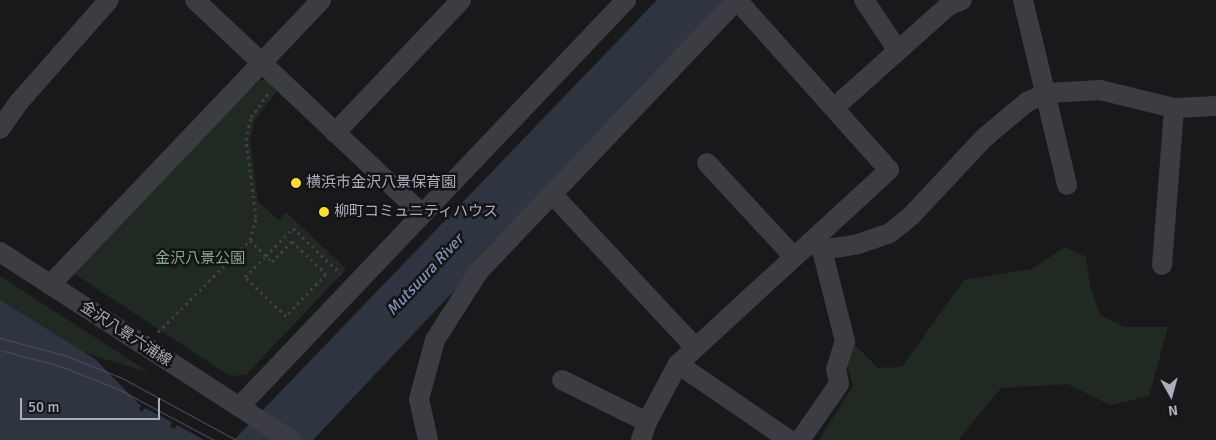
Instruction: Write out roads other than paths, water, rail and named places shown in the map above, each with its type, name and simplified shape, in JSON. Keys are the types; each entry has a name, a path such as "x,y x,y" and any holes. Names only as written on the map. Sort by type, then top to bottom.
{"street":[{"path":"0,129 108,0"},
{"path":"195,0 422,214"},
{"path":"50,284 321,0"},
{"path":"335,133 461,0"},
{"path":"246,411 354,286 626,0"},
{"path":"428,440 419,399 434,340 479,271 554,195 737,0 835,107 889,170 816,246 794,257 694,346 678,364 644,431 562,380"},
{"path":"864,0 898,51"},
{"path":"1024,0 1067,185"},
{"path":"835,107 958,1"},
{"path":"816,246 858,244 890,233 911,216 984,138 1027,102 1047,93 1100,90 1174,108 1216,106"},
{"path":"1162,265 1174,108"},
{"path":"707,163 794,257"},
{"path":"554,195 694,346"},
{"path":"800,440 839,384 836,369 845,341 816,246"},
{"name":"金沢八景六浦線","path":"0,252 290,440"},
{"path":"678,364 789,440"}],"water":[{"name":"Mutsuura River","path":"657,0 729,0 313,440 234,440"},
{"path":"0,300 95,359 141,406 139,410 142,412 145,408 172,422 170,427 174,429 177,425 204,440 0,440"}],"tram line":[{"path":"0,338 64,355 122,378 236,440"},
{"path":"0,350 60,366 118,389 214,440"}],"place":[{"name":"横浜市金沢八景保育園","path":"296,183"},
{"name":"柳町コミュニティハウス","path":"324,212"}],"park label":[{"name":"金沢八景公園","path":"200,259"}]}
